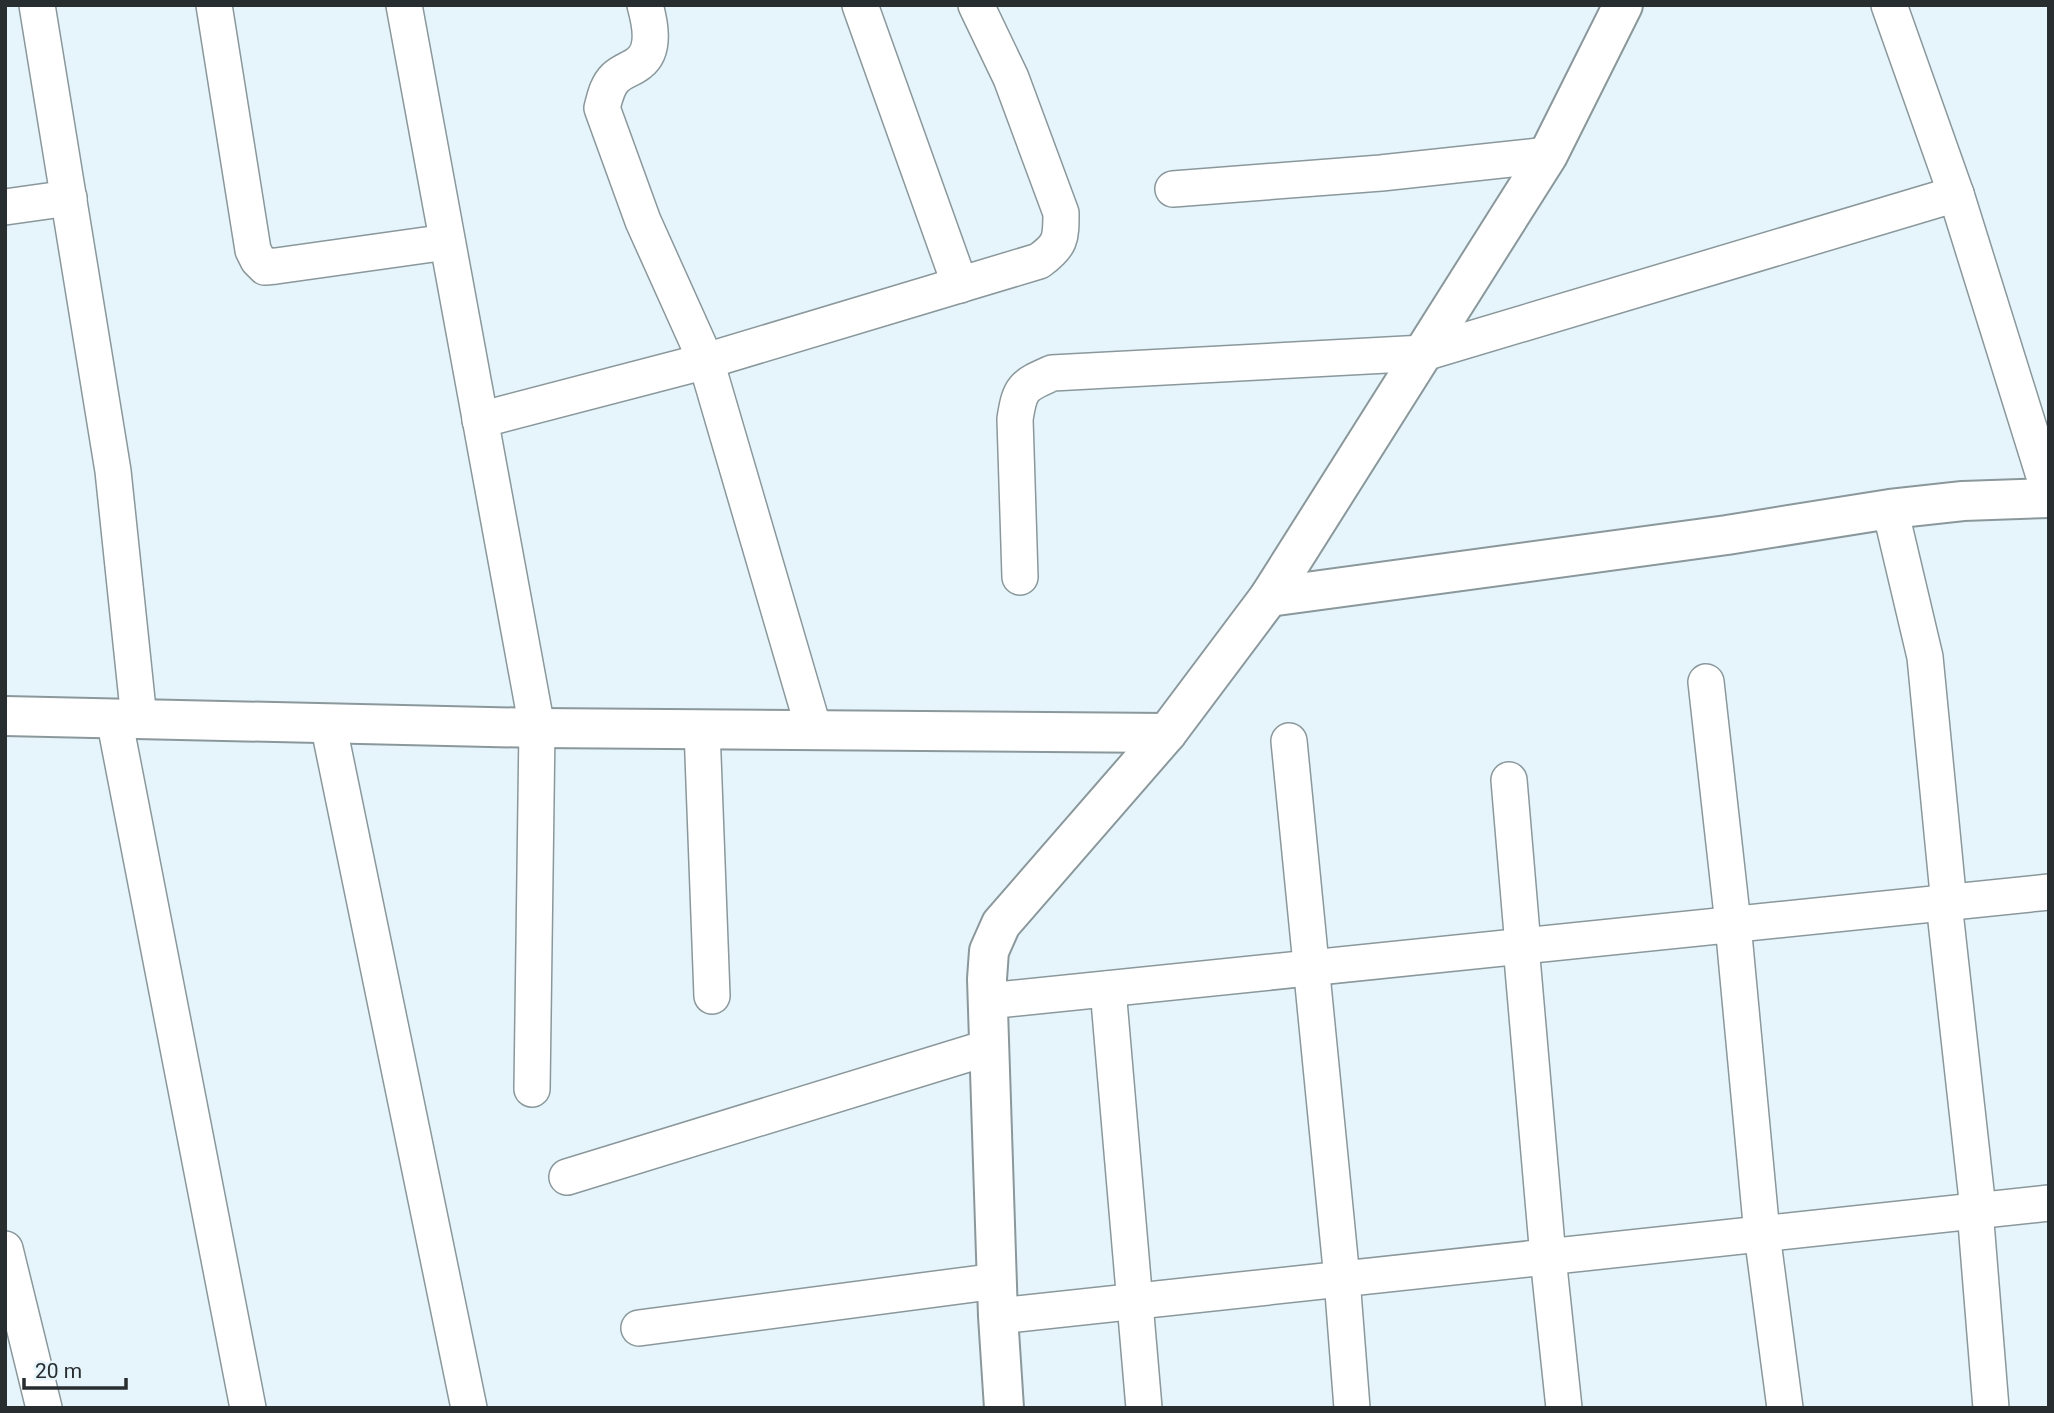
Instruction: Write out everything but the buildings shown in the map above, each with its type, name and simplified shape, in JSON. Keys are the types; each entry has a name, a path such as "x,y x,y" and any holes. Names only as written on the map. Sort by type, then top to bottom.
{"street":[{"path":"37,5 113,471 126,719 248,1408"},
{"path":"214,5 253,250 258,260 265,267 276,266 447,242"},
{"path":"404,5 537,728 532,1089"},
{"path":"645,5 650,21 650,44 642,62 616,77 607,90 602,108 643,221 706,361 814,730"},
{"path":"860,5 960,285"},
{"path":"480,420 706,361 1038,261 1054,250 1061,234 1061,213 1016,90 976,5"},
{"path":"1004,1408 988,1001 989,951 1001,924 1167,733 1269,597 1548,155 1623,5"},
{"path":"1889,5 1956,194 2049,492"},
{"path":"1173,189 1381,173 1548,155"},
{"path":"1020,577 1015,419 1018,396 1029,383 1052,373 1423,353 1956,194"},
{"path":"5,207 69,198"},
{"path":"1269,597 1727,536 1890,509 1963,501 2049,498"},
{"path":"1890,509 1925,657 1948,894 1947,902 1944,903 1978,1209 1975,1210 1991,1408"},
{"path":"1706,682 1733,924 1762,1234 1785,1408"},
{"path":"5,716 537,728 1167,733"},
{"path":"328,723 469,1408"},
{"path":"702,729 712,996"},
{"path":"1289,741 1342,1279 1352,1408"},
{"path":"1509,780 1548,1256 1564,1408"},
{"path":"988,1001 2049,892"},
{"path":"1108,989 1144,1408"},
{"path":"567,1177 990,1047"},
{"path":"639,1328 998,1299 1136,1301 2049,1203"},
{"path":"5,1249 44,1408"}]}
